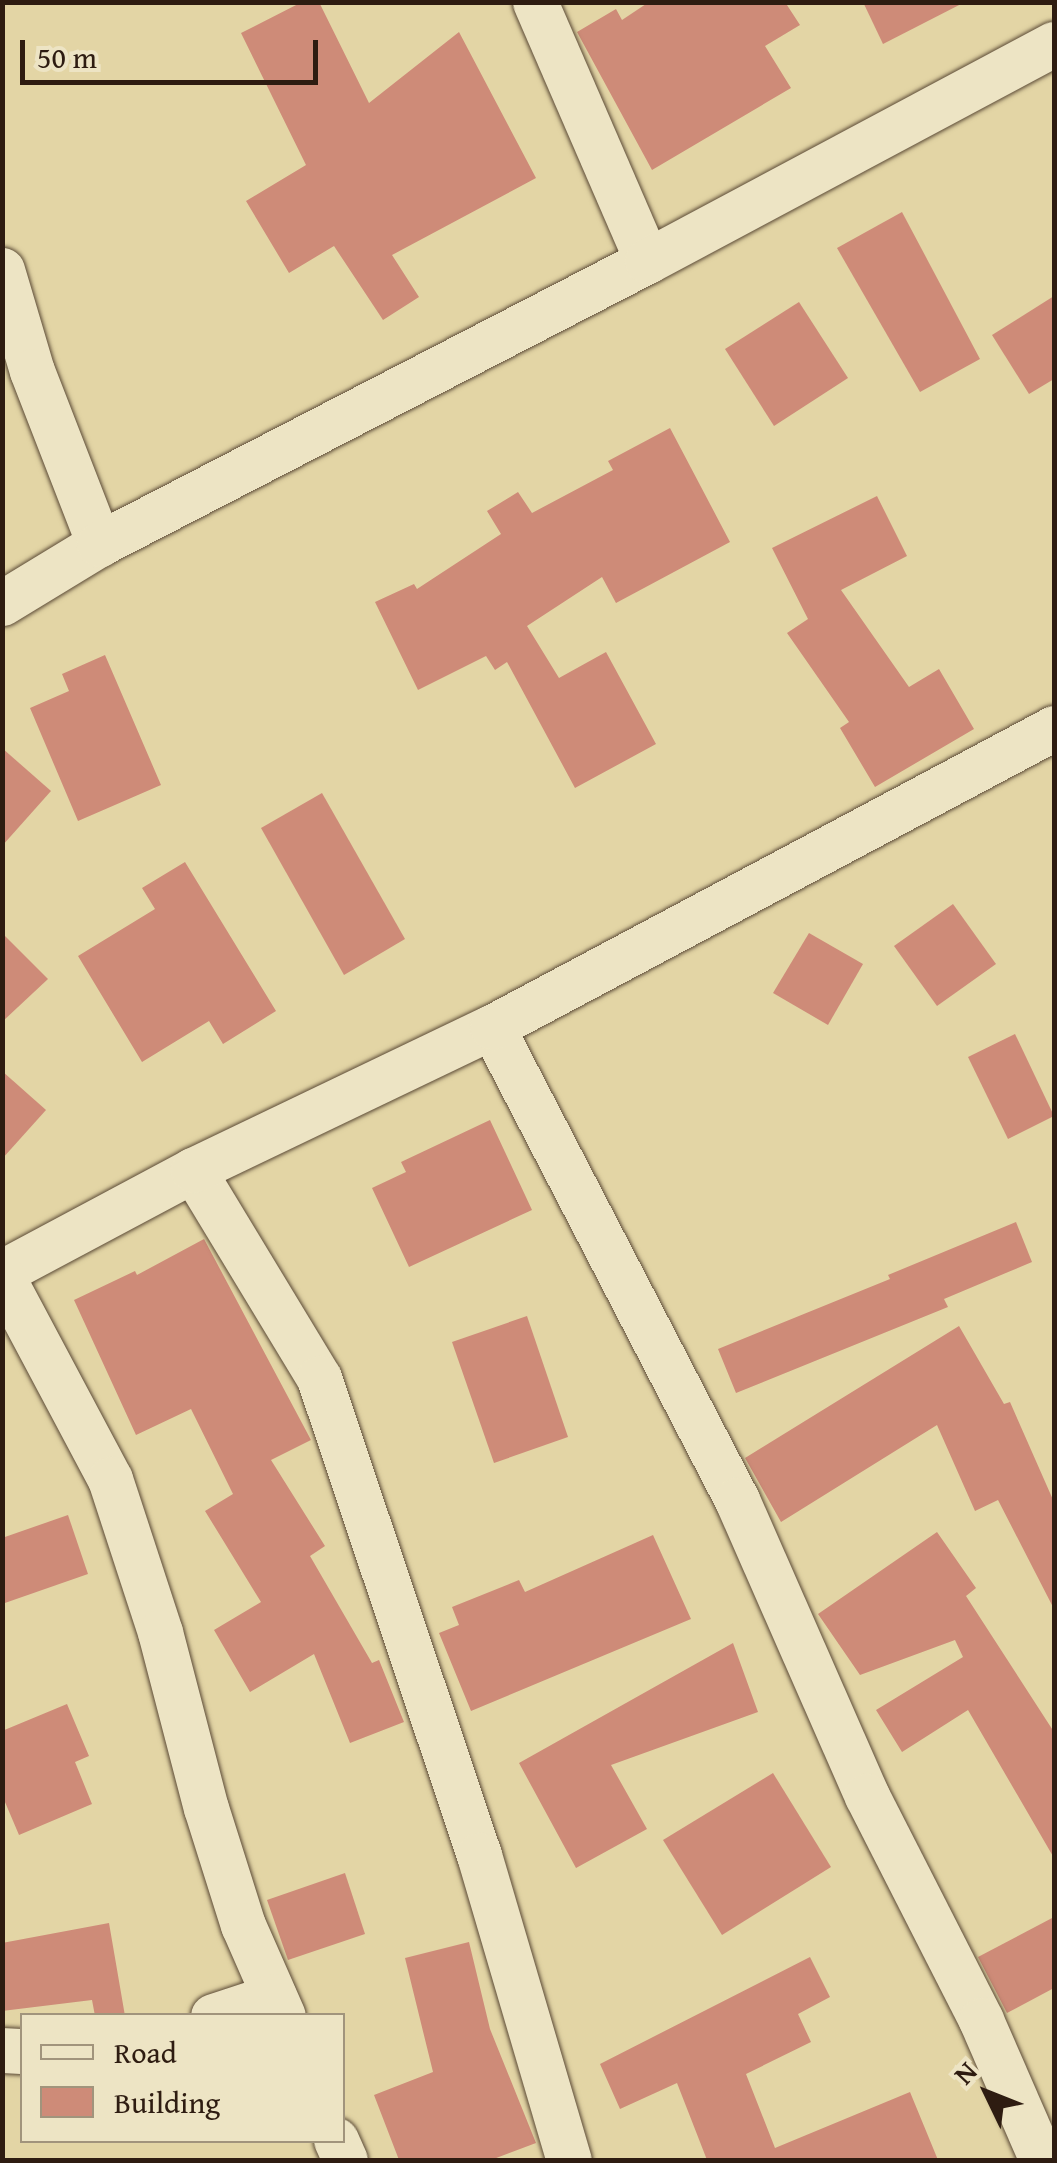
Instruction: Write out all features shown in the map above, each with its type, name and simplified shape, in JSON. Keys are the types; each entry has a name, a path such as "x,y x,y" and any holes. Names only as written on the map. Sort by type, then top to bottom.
{"street":[{"path":"536,2 647,261"},
{"path":"2,602 98,544 647,261 1054,44"},
{"path":"2,270 32,371 98,544"},
{"path":"233,2013 279,2006 244,1925 206,1808 160,1632 110,1479 2,1274 192,1170 492,1028 1054,728"},
{"path":"492,1028 737,1500 867,1796 981,2020 1042,2160"},
{"path":"192,1170 318,1378 479,1855 569,2160"}],"building":[{"path":"302,2 319,2 369,103 459,32 536,178 392,255 419,297 383,320 334,246 289,273 246,201 306,165 241,33"},
{"path":"649,2 785,2 800,25 765,46 791,88 652,170 577,32 616,9 622,20"},
{"path":"863,2 965,2 883,44"},
{"path":"902,212 980,359 920,392 837,248"},
{"path":"1054,296 1054,379 1029,394 992,335"},
{"path":"799,302 848,378 774,426 725,349"},
{"path":"670,428 730,542 616,603 602,577 527,626 559,678 606,652 656,744 575,788 507,662 495,670 486,656 418,690 375,602 414,584 417,589 501,534 487,511 518,492 532,513 613,470 608,461"},
{"path":"877,496 907,556 841,590 909,687 939,669 974,729 875,787 840,728 849,722 787,633 808,619 772,548"},
{"path":"105,655 161,785 78,821 30,708 69,691 62,674"},
{"path":"2,748 51,791 2,846"},
{"path":"322,793 405,939 344,975 261,828"},
{"path":"185,862 276,1011 223,1044 209,1021 142,1062 78,956 155,909 142,888"},
{"path":"953,904 996,964 937,1006 894,946"},
{"path":"2,933 48,979 2,1022"},
{"path":"809,933 863,964 828,1025 773,993"},
{"path":"1015,1034 1054,1116 1008,1139 968,1057"},
{"path":"2,1071 46,1110 2,1159"},
{"path":"490,1120 532,1210 409,1267 372,1188 406,1172 401,1162"},
{"path":"1016,1222 1032,1262 944,1299 948,1307 736,1393 718,1349 890,1279 888,1275"},
{"path":"204,1239 311,1440 271,1460 325,1546 310,1556 372,1663 379,1660 404,1722 350,1743 314,1654 250,1692 214,1630 261,1602 205,1511 233,1494 191,1409 136,1435 74,1300 135,1271 137,1275"},
{"path":"527,1316 568,1437 494,1463 452,1342"},
{"path":"959,1326 1004,1404 1010,1402 1054,1502 1054,1609 998,1500 975,1511 937,1425 781,1522 745,1458"},
{"path":"68,1515 88,1574 2,1604 2,1538"},
{"path":"937,1532 976,1588 966,1596 1054,1732 1054,1858 968,1710 902,1752 876,1710 963,1657 955,1640 860,1675 818,1614"},
{"path":"653,1535 691,1619 471,1711 439,1633 459,1625 452,1607 519,1580 525,1592"},
{"path":"733,1643 758,1712 611,1765 647,1829 576,1868 519,1763"},
{"path":"67,1704 89,1756 75,1762 92,1804 19,1835 2,1795 2,1731"},
{"path":"773,1773 831,1867 722,1935 663,1840"},
{"path":"345,1873 365,1934 288,1960 267,1900"},
{"path":"1054,1917 1054,1988 1007,2013 978,1957"},
{"path":"109,1923 124,2013 94,2013 92,2000 2,2011 2,1943"},
{"path":"469,1942 490,2029 536,2143 491,2160 399,2160 374,2095 433,2072 405,1958"},
{"path":"810,1957 830,1997 798,2014 811,2042 746,2074 775,2148 910,2092 938,2160 707,2160 677,2083 620,2109 600,2064"}]}
